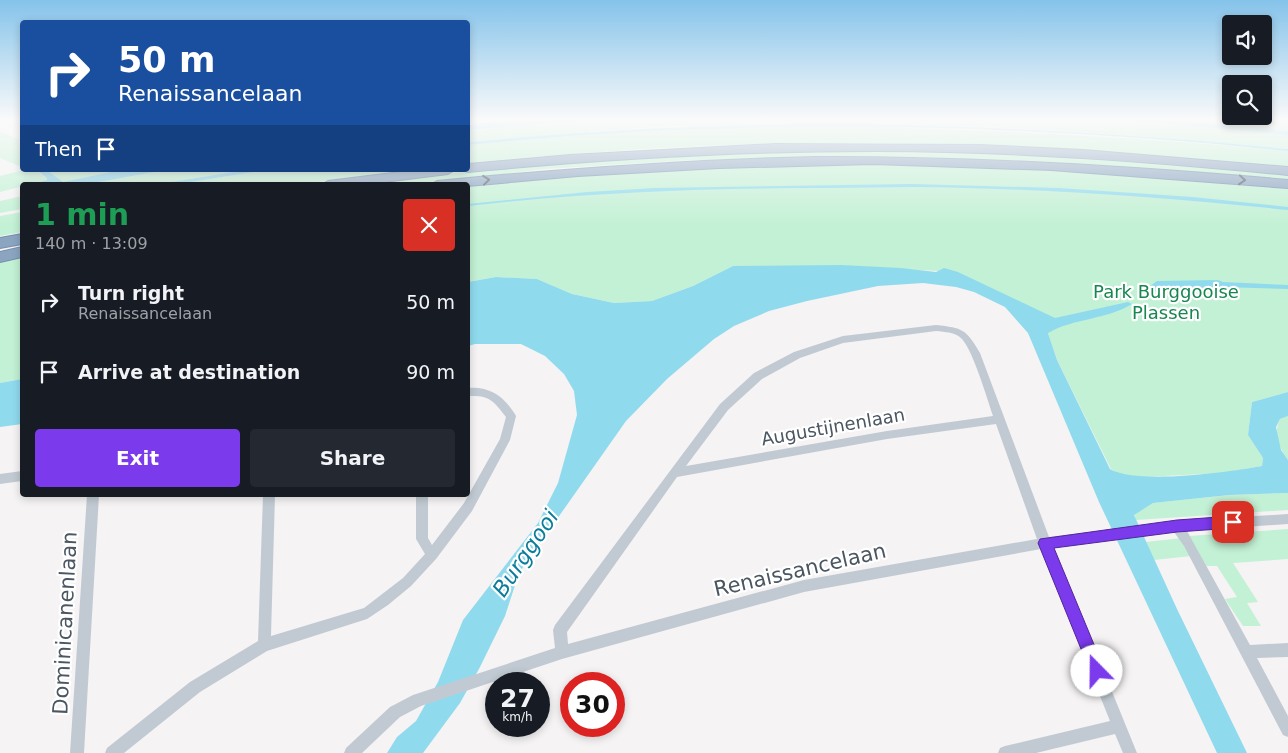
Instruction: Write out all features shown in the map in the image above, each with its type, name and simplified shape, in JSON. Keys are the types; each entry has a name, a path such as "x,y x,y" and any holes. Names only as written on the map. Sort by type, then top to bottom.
{"highway":[{"path":"470,168 638,155"},
{"path":"1088,155 1288,171"},
{"path":"467,182 557,173 676,165 814,161 1016,164 1150,172 1288,184"},
{"path":"352,182 432,172"},
{"path":"0,244 20,239"},
{"path":"0,257 20,252"}],"street":[{"path":"562,652 560,630 724,407 758,376 797,355 843,340 936,328 954,330 965,336 975,353 1045,543 1130,753"},
{"path":"112,753 195,687 264,645 367,613 384,602 407,582 432,555 468,507 505,440 510,416 498,399 490,394 479,391 470,392"},
{"name":"Augustijnenlaan","path":"674,473 887,435 1000,419"},
{"path":"0,479 20,476"},
{"name":"Dominicanenlaan","path":"77,753 93,497"},
{"path":"264,645 269,497"},
{"path":"422,497 422,539 432,555"},
{"name":"Renaissancelaan","path":"351,753 395,712 418,700 562,652 804,586 1045,543 1177,526 1288,519"},
{"path":"1177,526 1188,542 1248,652 1288,730"},
{"path":"1248,652 1288,650"},
{"path":"1005,753 1120,726"}],"green space":[{"path":"0,155 20,155 20,166 0,158"},
{"path":"470,155 559,155 470,163"},
{"path":"710,155 1032,155 1122,160 1288,174 1288,180 1126,167 920,157 692,160 545,169 436,182 376,182 591,162"},
{"path":"1148,155 1288,155 1288,167"},
{"name":"Park Burggooise Plassen","path":"891,165 1094,172 1288,188 1288,392 1252,402 1248,435 1263,458 1262,466 1224,473 1143,477 1119,474 1111,469 1057,360 1048,333 1034,309 940,271 840,266 733,266 693,286 652,301 614,303 572,294 537,279 496,277 470,282 470,186 679,170"},
{"path":"20,171 40,172 47,180 20,182 20,187 0,192 0,176"},
{"path":"48,172 110,172 63,182"},
{"path":"155,172 233,172 171,182 99,182"},
{"path":"254,172 394,172 317,182 190,182"},
{"path":"20,196 20,209 0,213 0,201"},
{"path":"20,212 20,232 0,236 0,216"},
{"path":"20,257 20,379 0,383 0,262"},
{"path":"1288,416 1288,460 1278,440 1277,430 1280,419"},
{"path":"1288,493 1288,510 1136,520 1134,514 1153,503 1229,495"},
{"path":"1288,529 1288,559 1233,563 1258,602 1247,603 1261,626 1243,626 1225,599 1237,597 1217,566 1206,566 1189,536"},
{"path":"1182,538 1191,556 1154,560 1146,542"}],"water":[{"path":"39,172 49,172 63,182 40,182 47,180"},
{"path":"110,172 155,172 99,182 63,182"},
{"path":"233,172 254,172 190,182 171,182"},
{"path":"912,184 1059,188 1193,197 1288,207 1288,210 1100,194 1007,189 913,187 647,192 557,197 470,206 470,204 587,192 655,188"},
{"name":"Burggooi","path":"841,265 936,272 944,268 958,272 1055,318 1128,302 1132,304 1112,313 1068,324 1048,333 1057,360 1110,469 1123,474 1162,477 1184,476 1262,466 1263,458 1248,435 1252,402 1288,392 1288,416 1280,419 1276,427 1281,450 1288,460 1288,493 1229,495 1153,503 1134,515 1247,753 1217,753 1099,502 1028,333 1005,307 974,292 956,287 923,283 878,286 769,311 734,326 714,339 667,379 626,421 519,573 505,616 480,667 460,703 423,753 387,753 397,737 416,721 438,682 463,620 538,523 558,483 577,415 574,391 564,374 545,356 521,344 470,345 470,282 496,277 537,279 572,294 614,303 652,301 693,286 733,266"},
{"path":"1218,280 1223,282 1288,285 1288,289 1221,287 1160,293 1151,291 1150,286 1157,281"},
{"path":"20,379 20,424 0,427 0,383"}],"route":[{"path":"1097,671 1045,543 1177,526 1233,522"}]}
